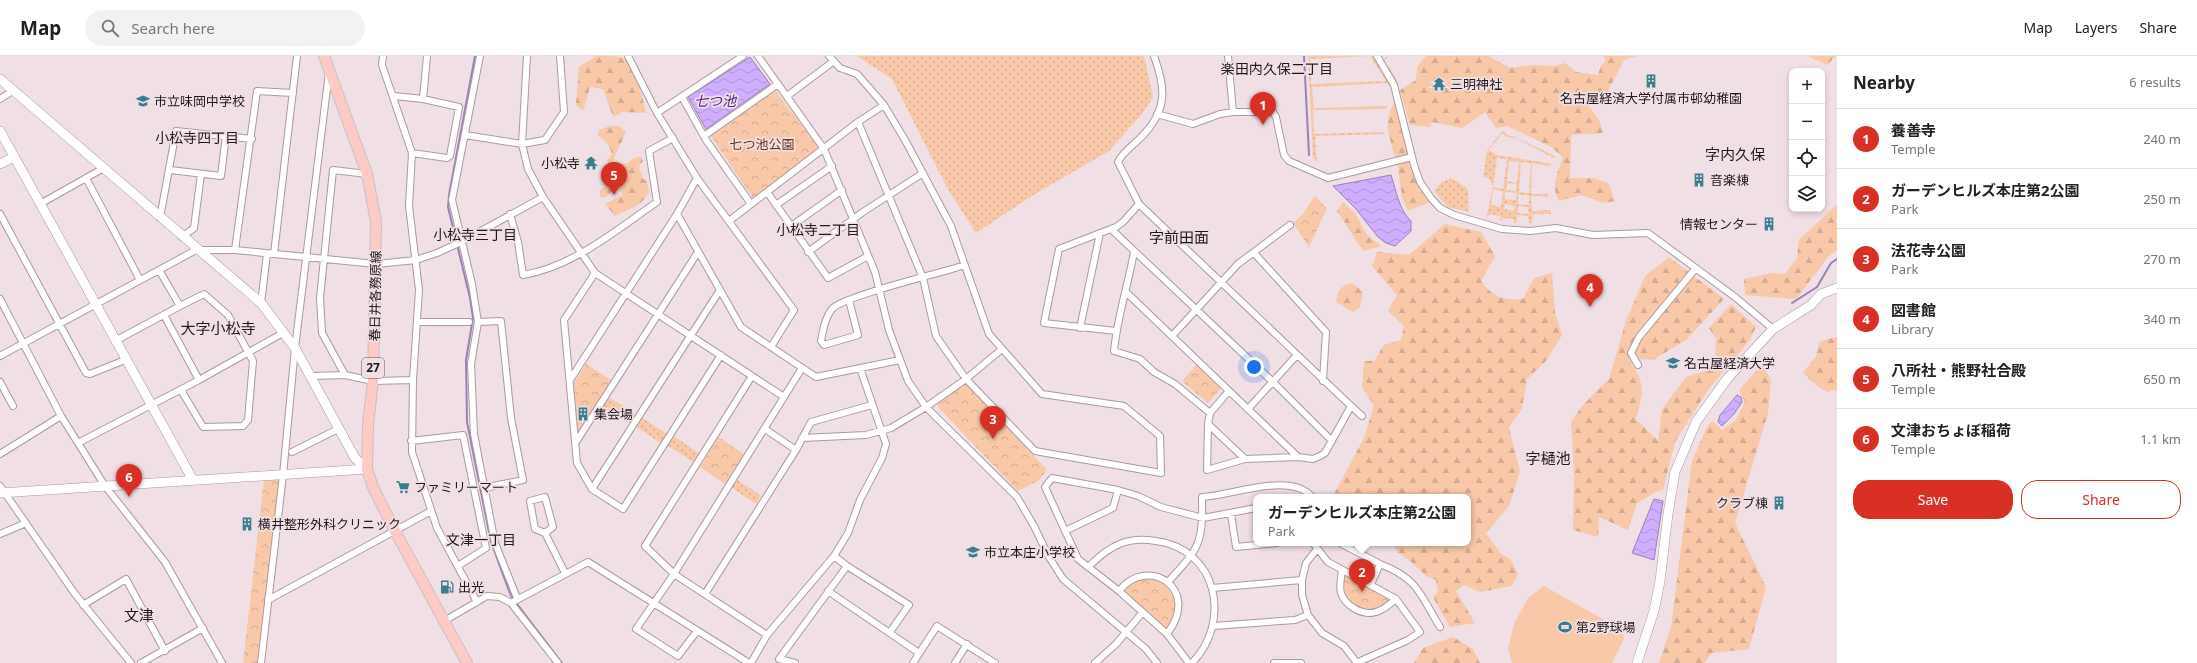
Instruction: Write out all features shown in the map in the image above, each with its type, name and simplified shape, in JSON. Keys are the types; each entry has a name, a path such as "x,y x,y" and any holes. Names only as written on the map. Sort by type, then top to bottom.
{"main road":[{"name":"春日井各務原線","path":"324,56 367,174 376,221 373,381 368,425 367,469 373,487 395,530 467,663"}],"street":[{"path":"274,254 297,56"},
{"path":"383,56 382,65 394,96 412,153 409,206 419,290 413,380 412,452 437,528 477,602"},
{"path":"423,99 427,56"},
{"path":"480,56 452,200 460,242 472,284 478,322 471,364 472,416 495,543 517,598"},
{"path":"527,56 522,144 528,169 543,197 595,273 784,397"},
{"path":"465,135 522,144 545,140 564,112 560,56"},
{"path":"628,56 657,114 698,178 794,310 772,347"},
{"path":"657,114 743,56"},
{"path":"758,56 824,149 832,166 868,256 880,290 889,330 908,381 926,407 1016,497 1034,526 1049,557 1064,579 1146,649 1157,663"},
{"path":"829,56 840,68 857,74 884,105 951,226 989,334 1042,394 1124,406 1160,436 1160,473 1035,451 966,379 936,336 923,278 858,122"},
{"path":"1154,56 1160,73 1164,91 1164,100 1158,114 1145,134 1132,144 1118,162 1139,204 1323,381 1362,416"},
{"path":"1228,56 1233,112"},
{"path":"1377,56 1394,85 1412,157 1420,182 1440,208 1454,215 1502,229 1530,231 1556,228 1593,235 1648,233 1735,297 1773,329"},
{"path":"786,96 834,61"},
{"path":"261,663 283,475 295,348 329,71"},
{"path":"0,79 196,250 261,303 295,348 355,458 367,469"},
{"path":"704,136 778,84"},
{"path":"0,99 14,90"},
{"path":"235,250 252,139 257,91 293,93"},
{"path":"394,96 423,99 459,107 450,156 447,158 412,153"},
{"path":"682,98 704,136 752,204"},
{"path":"730,221 858,122 884,105"},
{"path":"1158,114 1193,124 1220,114 1233,112 1272,112 1276,117 1284,154 1289,161 1328,178 1412,157"},
{"path":"0,131 94,305 193,480"},
{"path":"160,218 176,131 252,139"},
{"path":"170,170 221,176 226,136"},
{"path":"510,214 518,242 523,275 544,272 581,252 657,202 649,151 673,138"},
{"path":"0,164 14,157"},
{"path":"776,205 832,166"},
{"path":"40,204 102,169"},
{"path":"345,375 322,334 320,298 333,170 367,174"},
{"path":"808,252 888,195 923,173"},
{"path":"182,237 194,228 201,174"},
{"path":"86,178 140,280"},
{"path":"570,380 627,293 698,178"},
{"path":"790,227 842,190"},
{"path":"767,192 790,227 828,278 868,256"},
{"path":"0,356 196,250 235,250 376,264 416,260 437,253 460,242 543,197"},
{"path":"1116,331 1044,323 1059,249 1111,229 1123,222 1139,204"},
{"path":"0,214 86,373 90,374 125,360"},
{"path":"677,214 741,327 802,368 816,377 900,360"},
{"path":"1172,336 1238,264 1290,225"},
{"path":"1111,229 1195,310 1273,382 1332,442"},
{"path":"1080,328 1100,233"},
{"path":"576,443 698,252"},
{"path":"1134,252 1127,294 1116,331 1114,351 1140,359 1154,372 1175,384 1210,413"},
{"path":"1254,252 1326,332 1323,381"},
{"path":"261,303 267,254"},
{"path":"849,300 858,335 824,345 821,341 823,327 832,310 840,303 849,300 880,290 965,265"},
{"path":"1638,365 1631,353 1639,337 1696,268"},
{"path":"159,270 180,306"},
{"path":"595,273 564,320 577,463 592,488 623,510 721,355"},
{"path":"1637,663 1654,611 1660,581 1671,489 1683,450 1705,407 1732,374 1773,329 1811,305 1821,294 1837,288"},
{"path":"592,488 720,290"},
{"path":"115,342 202,294 206,295 228,315 249,352 254,364 248,420 243,426 203,427 181,390"},
{"path":"1127,294 1228,392 1298,457"},
{"path":"0,299 61,416 105,486 165,562 222,663"},
{"path":"164,315 199,380"},
{"path":"478,322 501,321 511,418 523,480 484,488"},
{"path":"418,322 469,322"},
{"path":"78,443 181,390 283,333"},
{"path":"802,438 866,436 881,432 926,407 966,379 1002,349"},
{"path":"1248,410 1297,356"},
{"path":"697,631 678,656 636,628 674,574 802,368"},
{"path":"511,603 517,598 588,562 750,663 767,635 834,556 848,533 860,500 882,458 886,444 860,368"},
{"path":"311,376 345,375 373,381 413,380"},
{"path":"752,376 645,546 674,574 767,635"},
{"path":"0,382 13,406"},
{"path":"1228,392 1210,413 1208,424 1207,470 1245,460 1298,457 1313,459 1320,456 1325,453 1332,442 1351,406"},
{"path":"705,594 796,450 811,422 872,405"},
{"path":"0,454 61,416"},
{"path":"1208,424 1245,460"},
{"path":"292,452 340,428"},
{"path":"765,429 796,450"},
{"path":"411,441 463,435 486,548 458,566"},
{"path":"2,490 105,486 367,469"},
{"path":"1088,568 1111,548 1123,542 1136,540 1164,542 1177,547 1191,557 1208,576 1215,599 1213,626 1209,640 1202,653 1190,663 1167,634 1119,591 1088,568 1078,559 1045,487 1052,478 1118,490 1138,496 1161,507 1203,518 1253,509"},
{"path":"1168,582 1191,557 1199,544 1203,518 1202,497 1231,494 1258,486 1276,485 1293,487 1310,494"},
{"path":"2,490 83,605 131,663"},
{"path":"1065,531 1113,508 1118,490"},
{"path":"545,533 553,527 545,497 530,501 535,529 545,533 565,573"},
{"path":"268,600 431,511"},
{"path":"1231,514 1236,547 1253,545"},
{"path":"0,534 26,523"},
{"path":"1315,546 1328,562 1342,571 1371,584 1396,599 1420,632 1408,640 1356,663 1344,646 1322,633 1308,615 1302,595 1302,580 1306,563 1315,546"},
{"path":"1346,546 1389,568 1414,584 1426,600 1440,627"},
{"path":"834,556 847,566 909,605 890,632"},
{"path":"1371,584 1380,564"},
{"path":"795,663 779,659 847,566"},
{"path":"1342,571 1340,581 1341,593 1347,603 1356,610 1375,613 1386,608 1396,599"},
{"path":"1119,591 1124,585 1137,576 1157,576 1168,582 1178,596 1180,604 1178,618 1167,634"},
{"path":"83,605 126,580 165,651"},
{"path":"1212,588 1302,580"},
{"path":"828,591 919,652"},
{"path":"444,621 487,596 500,596 511,603 558,663"},
{"path":"1097,662 1127,632 1142,613"},
{"path":"1213,626 1295,620 1308,615"},
{"path":"913,663 937,626 995,663"},
{"path":"141,663 165,651 203,628"},
{"path":"955,663 967,644"},
{"path":"1274,663 1301,663"}],"green space":[{"path":"596,56 621,57 631,66 638,82 646,113 623,112 613,117 603,89 590,87 583,111 576,105 579,67"},
{"path":"857,56 1144,56 1153,97 1142,114 1109,151 1035,194 976,233 949,191 892,79"},
{"path":"1308,56 1370,56 1381,56 1383,59 1389,56 1384,60 1398,81 1394,84 1412,157 1396,160 1395,157 1408,155 1392,88 1387,83 1312,87 1314,108 1386,106 1387,109 1313,110 1314,134 1382,132 1384,134 1315,136 1317,163 1313,157","holes":["1370,56 1386,81 1311,84 1310,59"]},
{"path":"1426,56 1488,56 1510,68 1533,65 1554,66 1565,63 1576,72 1598,75 1601,65 1605,62 1604,56 1637,56 1624,60 1608,91 1586,102 1599,120 1603,133 1571,135 1570,178 1594,178 1608,183 1615,201 1604,203 1581,195 1559,201 1556,195 1555,184 1563,157 1551,147 1508,126 1496,128 1485,112 1463,128 1432,122 1430,127 1410,125 1400,90 1416,80 1417,67"},
{"path":"1808,56 1836,56 1827,65"},
{"name":"七つ池公園","path":"775,90 819,148 753,198 710,135"},
{"path":"1396,100 1409,155 1395,157 1389,135 1388,121 1389,114"},
{"path":"610,126 619,126 626,132 610,167 607,160 612,154 611,151 605,141 597,135 599,130"},
{"path":"1502,131 1507,135 1515,137 1555,156 1555,159 1516,138 1506,137 1502,133 1489,150 1497,155 1553,164 1548,166 1532,163 1531,194 1548,194 1549,197 1531,196 1532,211 1550,210 1551,214 1533,214 1532,223 1529,224 1528,216 1517,215 1517,223 1514,223 1514,219 1503,218 1502,221 1500,221 1501,216 1490,214 1486,219 1493,186 1489,178 1483,177 1487,151","holes":["1497,158 1507,159 1503,189 1493,187","1509,161 1519,162 1517,183 1507,181","1521,162 1531,163 1529,193 1519,192","1507,183 1516,184 1516,191 1506,190","1493,189 1503,191 1501,207 1491,205","1505,192 1517,193 1516,200 1505,199","1518,194 1529,196 1529,205 1518,204","1505,204 1515,206 1514,211 1504,209","1518,206 1528,207 1529,214 1518,213"]},
{"path":"641,156 643,161 639,166 643,179 647,180 649,193 640,204 615,216 605,204 622,195 620,190 613,191 606,197 600,197 600,190 614,181 613,169 618,163 627,164 631,160"},
{"path":"1412,157 1431,198 1430,202 1408,211 1402,197 1397,160"},
{"path":"1452,178 1468,189 1469,212 1448,207 1434,191 1442,182"},
{"path":"1315,196 1327,208 1309,247 1293,223 1302,215"},
{"path":"1343,202 1355,213 1367,235 1382,246 1363,251 1337,211"},
{"path":"1837,204 1837,250 1828,257 1796,299 1745,295 1744,279 1772,273 1785,274 1797,258 1799,240"},
{"path":"1445,224 1481,232 1495,256 1481,281 1489,291 1499,297 1523,299 1534,278 1552,273 1555,312 1562,335 1546,361 1527,379 1522,409 1509,427 1520,472 1509,506 1486,533 1501,554 1510,559 1518,574 1512,586 1480,592 1464,585 1456,591 1475,623 1450,627 1433,597 1438,592 1436,580 1426,576 1410,561 1397,552 1395,546 1471,546 1471,494 1334,494 1364,438 1374,406 1362,387 1364,361 1374,361 1384,345 1401,340 1404,326 1388,311 1397,295 1372,266 1377,252 1409,255"},
{"path":"1669,257 1724,299 1686,340 1653,360 1628,358 1638,374 1641,387 1641,401 1636,419 1658,441 1662,409 1686,377 1715,368 1716,339 1709,328 1731,304 1756,327 1749,341 1708,390 1675,442 1663,490 1656,492 1637,503 1628,530 1599,517 1598,537 1573,530 1574,473 1571,422 1582,406 1609,379 1626,321 1645,276"},
{"path":"1352,283 1363,292 1360,307 1353,312 1336,302 1342,287"},
{"path":"1837,337 1837,392 1835,390 1828,392 1817,386 1803,373 1816,356 1820,341"},
{"path":"586,364 611,380 578,434 573,385"},
{"path":"1197,364 1221,388 1208,403 1182,381"},
{"path":"1762,365 1771,380 1768,413 1735,523 1766,587 1749,649 1712,653 1704,663 1659,663 1671,627 1692,461 1707,427 1712,421 1722,430 1736,420 1745,402 1739,390"},
{"path":"966,383 1047,470 1038,481 1018,491 938,407 937,404"},
{"path":"609,397 635,414 629,423 603,406"},
{"path":"641,417 667,434 661,443 635,426"},
{"path":"673,436 699,453 693,462 667,445"},
{"path":"719,437 744,454 725,484 700,467"},
{"path":"285,478 264,663 243,663 264,480"},
{"path":"737,479 761,496 756,504 731,487"},
{"path":"1345,575 1378,591 1390,601 1382,607 1376,609 1359,609 1346,595 1344,588"},
{"path":"1138,578 1161,582 1173,595 1178,611 1167,632 1121,590"},
{"name":"第2野球場","path":"1544,586 1622,630 1624,639 1612,663 1512,663 1508,649 1514,624 1528,598"},
{"path":"1453,637 1473,649 1480,663 1414,663 1423,648"}],"water":[{"name":"七つ池","path":"750,57 770,84 706,129 688,97"},
{"path":"1391,175 1401,206 1411,221 1411,231 1395,246 1386,243 1378,237 1356,209 1333,186"},
{"path":"1737,395 1741,397 1742,402 1734,414 1722,426 1718,422 1720,415"},
{"path":"1654,499 1663,501 1654,560 1632,553"}],"waterway":[{"path":"475,56 448,207 470,298 473,318 466,360 467,422 491,542 511,596 562,663"},
{"path":"1304,56 1309,155"},
{"path":"1792,303 1817,287 1831,263 1837,259"}],"place":[{"name":"名古屋経済大学付属市邨幼稚園","path":"1651,81"},
{"name":"三明神社","path":"1439,84"},
{"name":"市立味岡中学校","path":"143,101"},
{"name":"養善寺","path":"1263,125"},
{"name":"小松寺","path":"591,163"},
{"name":"音楽棟","path":"1699,180"},
{"name":"八所社・熊野社合殿","path":"614,195"},
{"name":"情報センター","path":"1769,224"},
{"name":"図書館","path":"1590,307"},
{"name":"名古屋経済大学","path":"1673,363"},
{"name":"集会場","path":"583,414"},
{"name":"法花寺公園","path":"993,439"},
{"name":"ファミリーマート","path":"403,487"},
{"name":"文津おちょぼ稲荷","path":"129,497"},
{"name":"クラブ棟","path":"1779,503"},
{"name":"横井整形外科クリニック","path":"247,524"},
{"name":"市立本庄小学校","path":"973,552"},
{"name":"出光","path":"447,587"},
{"name":"ガーデンヒルズ本庄第2公園","path":"1362,592"},
{"name":"第2野球場","path":"1565,627"}],"district":[{"name":"楽田内久保二丁目","path":"1277,69"},
{"name":"小松寺四丁目","path":"197,138"},
{"name":"字内久保","path":"1735,155"},
{"name":"小松寺二丁目","path":"818,230"},
{"name":"小松寺三丁目","path":"475,235"},
{"name":"字前田面","path":"1179,238"},
{"name":"大字小松寺","path":"218,329"},
{"name":"字樋池","path":"1548,459"},
{"name":"文津一丁目","path":"481,540"},
{"name":"文津","path":"139,616"}]}
